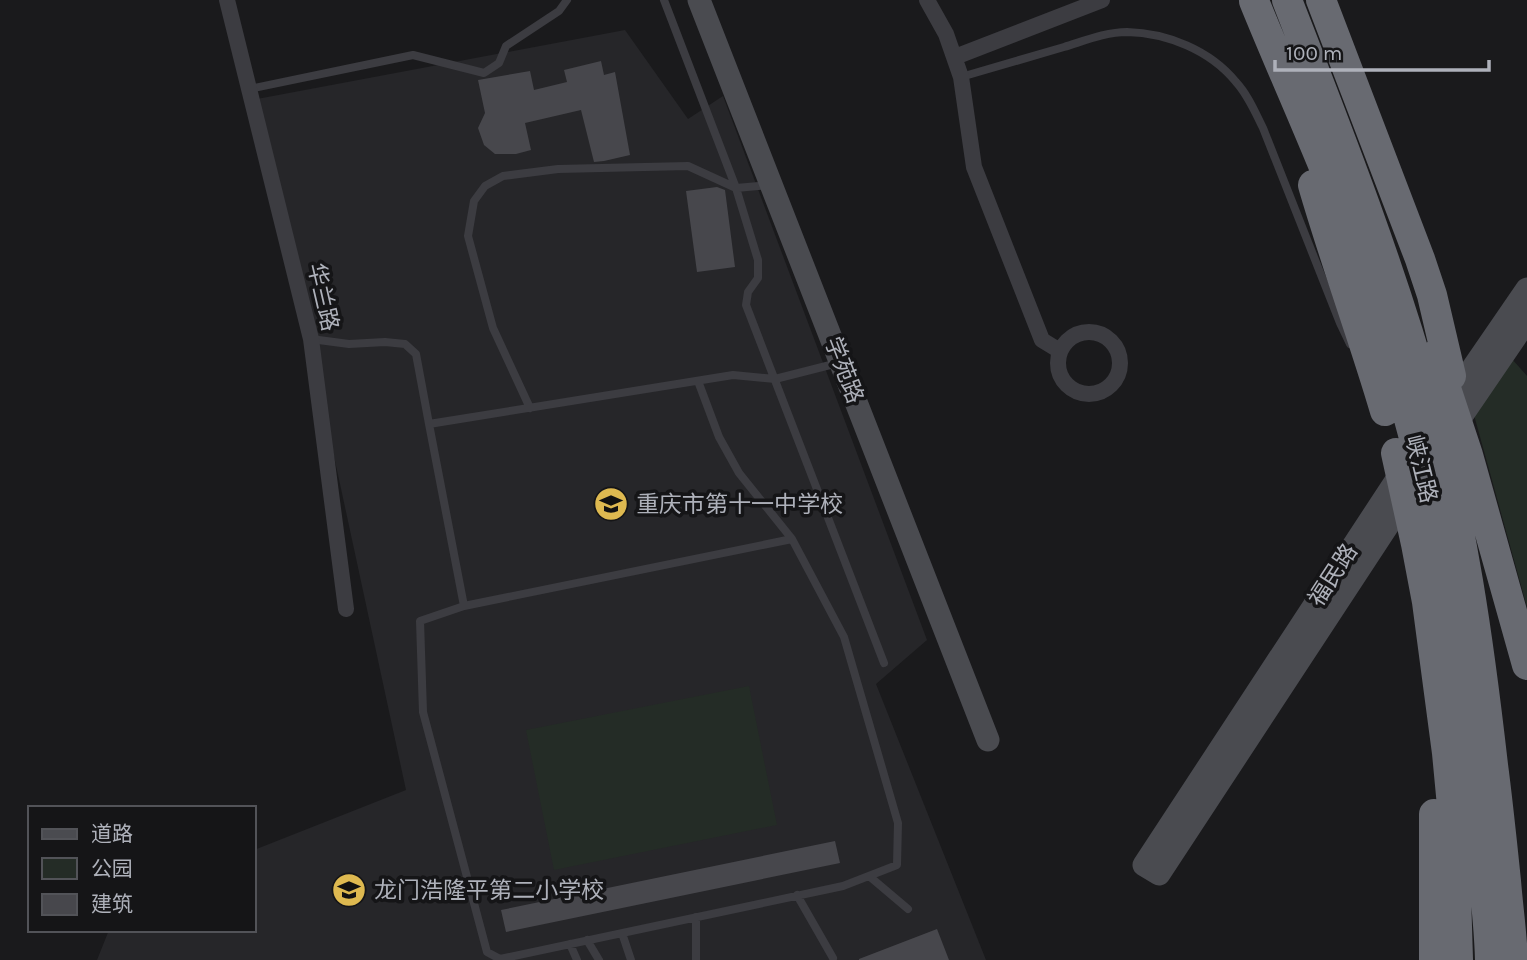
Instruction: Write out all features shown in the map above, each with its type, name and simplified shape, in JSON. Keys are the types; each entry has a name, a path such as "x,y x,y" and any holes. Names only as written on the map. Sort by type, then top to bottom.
{"highway":[{"name":"峡江路","path":"1287,0 1391,280 1446,467 1480,654 1490,960"},
{"path":"1321,0 1433,295 1468,455"},
{"name":"峡江路","path":"1254,1 1346,222 1370,289 1406,409 1449,594 1485,787 1511,960"},
{"path":"1277,57 1325,226 1386,413 1416,544 1435,659 1446,948"},
{"path":"1320,85 1384,222 1424,320 1468,455 1527,666"},
{"path":"1516,626 1527,655"},
{"path":"1511,960 1527,946"}],"street":[{"name":"华兰路","path":"227,0 311,339 346,609"},
{"name":"学苑路","path":"699,0 988,740"},
{"path":"927,0 946,34 961,77 974,167 1042,340 1060,351"},
{"path":"955,57 1102,0"},
{"name":"福民路","path":"1152,870 1499,343 1527,289"},
{"name":"福民路","path":"1499,343 1527,320"}],"lane":[{"path":"249,89 413,55 484,73 499,63 506,46 559,12 567,0"},
{"path":"664,0 736,187 758,260 758,278 748,292 746,305 884,663"},
{"path":"1342,30 1356,92"},
{"path":"961,77 1124,32 1171,39 1216,62 1236,81 1251,102 1264,128 1340,323 1354,351"},
{"path":"530,408 493,328 468,236 474,201 485,186 503,176 558,169 688,166 736,187 771,184"},
{"path":"311,339 349,344 405,344 416,354 464,606"},
{"path":"429,424 733,376 775,379 841,362"},
{"path":"1360,364 1386,413"},
{"path":"698,381 719,437 739,473 792,539 844,637 898,823 897,865 843,886 500,959 487,952 423,712 421,621 464,606 792,539"},
{"path":"869,876 908,909"},
{"path":"797,895 833,958"},
{"path":"696,917 696,960"},
{"path":"622,933 631,960"},
{"path":"587,940 599,960"},
{"path":"570,944 577,960"}],"shaded area":[{"name":"重庆市第十一中学校","path":"625,30 688,119 723,96 927,640 876,684 986,960 97,960 108,932 256,932 256,849 406,790 257,99"}],"green space":[{"path":"1512,359 1527,376 1527,607 1474,415"},
{"path":"749,686 777,825 554,870 526,730"}],"building":[{"path":"601,61 604,75 615,72 630,155 594,162 581,110 525,123 531,150 516,154 495,154 484,145 478,128 485,113 478,80 530,71 534,90 567,82 564,70"},
{"path":"717,187 725,190 735,267 697,272 686,191"},
{"path":"835,841 840,863 506,932 501,910"},
{"path":"937,929 949,960 859,960 859,959"}],"place":[{"name":"重庆市第十一中学校","path":"611,504"},
{"name":"龙门浩隆平第二小学校","path":"349,890"}]}
